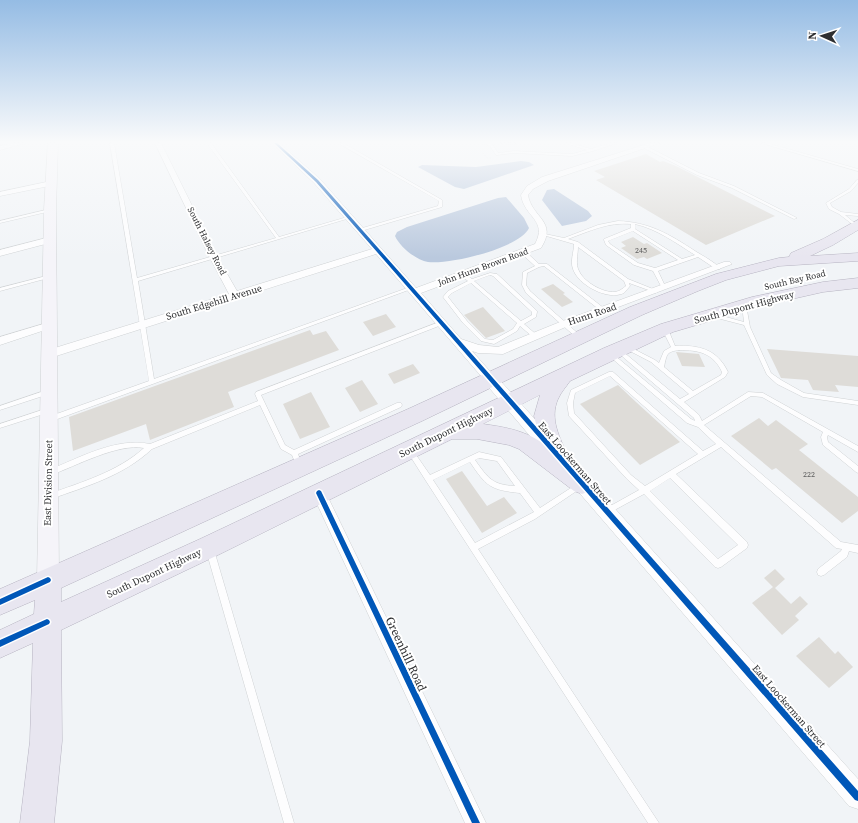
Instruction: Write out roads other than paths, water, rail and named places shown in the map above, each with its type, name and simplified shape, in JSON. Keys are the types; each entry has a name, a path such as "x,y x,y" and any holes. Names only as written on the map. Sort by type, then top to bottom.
{"highway":[{"path":"0,602 297,460 491,380 692,288 721,277 779,262 817,248 857,222"},
{"path":"779,262 858,257"},
{"name":"South Bay Road","path":"666,329 764,287 858,268"},
{"name":"South Dupont Highway","path":"0,644 210,547 319,493 564,376 616,356 666,329 744,305 790,293 858,283"},
{"path":"557,456 550,438 544,411 548,396 564,376"},
{"path":"447,432 478,431 512,437 526,443 582,484"},
{"name":"East Division Street","path":"37,823 46,741 48,580"}],"main road":[{"name":"East Division Street","path":"48,580 51,183"}],"street":[{"name":"South Halsey Road","path":"177,181 214,258 235,296"},
{"name":"East Loockerman Street","path":"317,181 858,798"},
{"path":"540,181 532,185 525,193 525,203 543,225 545,235"},
{"path":"0,194 51,183"},
{"name":"John Hunn Brown Road","path":"413,290 524,252 538,246 545,235"},
{"path":"0,253 50,240"},
{"name":"South Edgehill Avenue","path":"49,354 378,250"},
{"name":"Hunn Road","path":"457,341 478,349 499,351 536,337 564,324 727,264"},
{"path":"0,341 50,325"},
{"name":"Greenhill Road","path":"319,493 476,823"}],"lane":[{"path":"119,181 144,324 152,381"},
{"path":"237,181 278,238"},
{"path":"360,230 440,207 441,201 407,181"},
{"path":"718,181 733,187 795,218"},
{"path":"857,222 830,208 828,203 850,190 858,181"},
{"path":"0,222 50,210"},
{"path":"840,213 857,222"},
{"path":"136,280 348,218"},
{"path":"564,239 605,224 620,222 633,224 657,229 718,268"},
{"path":"633,224 634,229 682,261"},
{"path":"634,229 607,238 607,243 636,264 655,270 698,255"},
{"path":"545,235 576,243 626,280 660,289 655,270"},
{"path":"576,243 574,263 576,272 604,293 612,294 626,290 628,286 626,280"},
{"path":"524,252 538,266"},
{"path":"580,338 528,292 524,285 525,272 538,266 545,266 603,310"},
{"path":"462,274 536,337"},
{"path":"490,274 495,275 535,312 534,316 519,324 515,330 494,342 483,340 465,322 445,297 471,281 490,274"},
{"path":"0,290 50,276"},
{"path":"0,426 49,415 152,381 413,290"},
{"path":"744,305 746,324 769,374 779,382 803,395 858,403"},
{"path":"711,315 746,324"},
{"path":"399,405 297,460 283,447 258,394 442,323"},
{"path":"666,329 674,349"},
{"path":"661,367 666,352 674,349 705,351 719,361 723,368 725,372 723,376 680,402"},
{"path":"671,474 744,545 718,564 645,490 629,477 571,414 569,405 570,398 573,392 616,356 644,356 661,367 693,394"},
{"path":"616,356 680,402 696,417 700,425 721,444 839,545 847,548 858,549"},
{"path":"616,356 688,421 700,425"},
{"path":"616,356 703,455"},
{"path":"0,408 49,391"},
{"path":"700,425 750,394 757,394 763,395 858,449"},
{"path":"48,497 112,472 138,459 150,447 262,402"},
{"path":"827,432 824,437 825,443 858,470"},
{"path":"49,474 115,448 142,444 150,447"},
{"path":"606,512 721,444"},
{"path":"409,450 654,823"},
{"path":"428,479 479,455 499,458 539,513"},
{"path":"471,459 489,483 507,489 522,490"},
{"path":"473,548 539,513 582,484"},
{"path":"210,547 289,823"},
{"path":"821,572 844,554 847,548"}],"water":[{"path":"445,181 486,181 464,189 455,187"},
{"path":"554,189 588,211 592,216 586,221 562,226 542,200 547,190"},
{"path":"506,197 524,218 529,228 523,235 512,242 483,254 451,261 423,261 409,252 395,236 397,232 407,227 498,198"}]}
